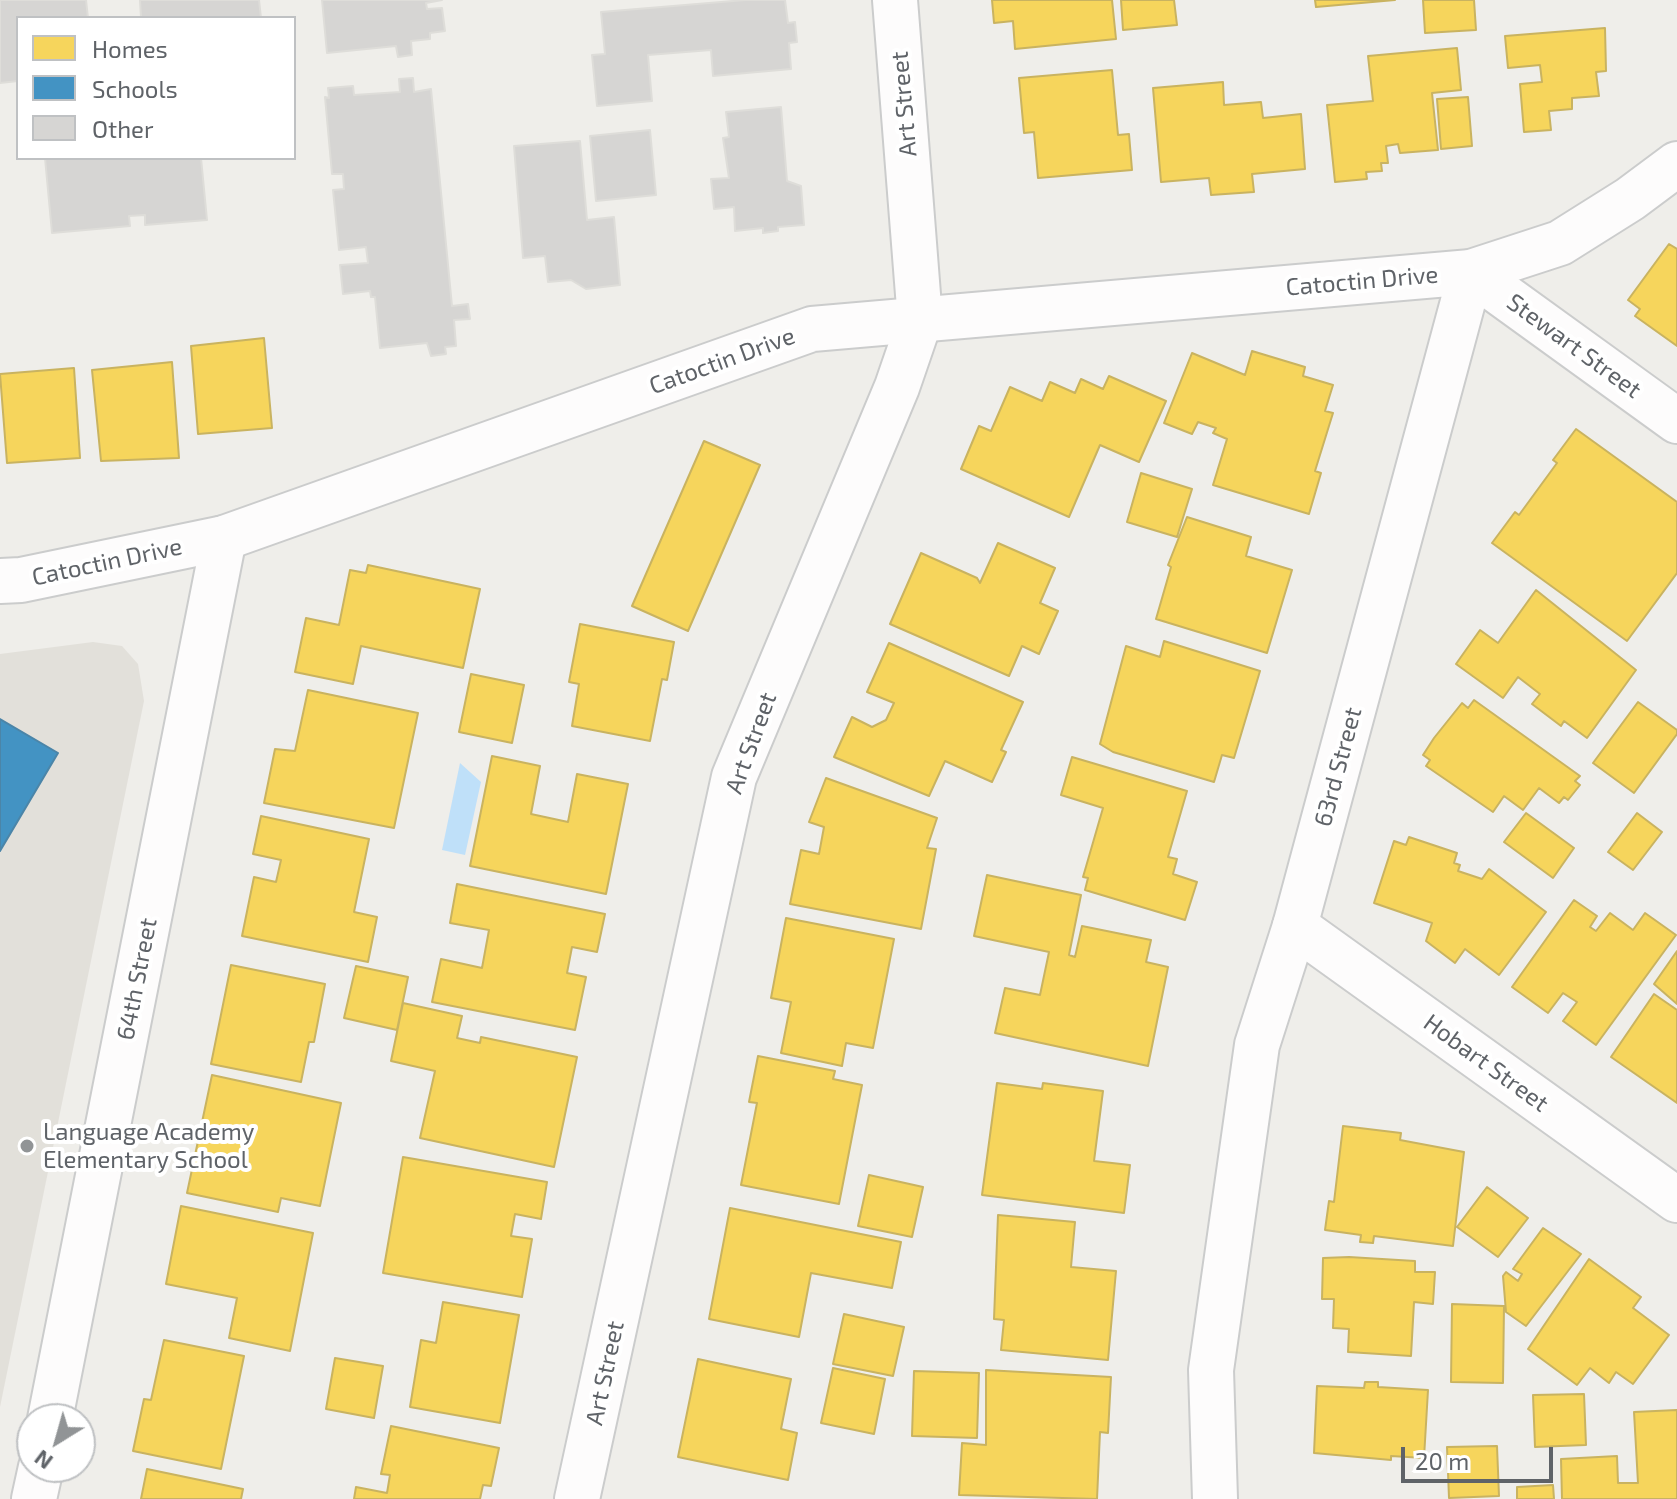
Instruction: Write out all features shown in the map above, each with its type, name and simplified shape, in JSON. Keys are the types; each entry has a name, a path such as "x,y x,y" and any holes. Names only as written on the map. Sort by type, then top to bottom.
{"street":[{"name":"Art Street","path":"577,1499 734,777 897,387 920,320 895,0"},
{"path":"1471,272 1560,243 1630,199 1677,164"},
{"name":"Catoctin Drive","path":"0,581 21,580 224,538 812,329 1471,272"},
{"name":"Stewart Street","path":"1471,272 1677,421"},
{"name":"63rd Street","path":"1215,1499 1211,1370 1257,1045 1295,926 1471,272"},
{"name":"64th Street","path":"53,1403 224,538"},
{"name":"Hobart Street","path":"1295,926 1677,1200"}],"shaded area":[{"name":"Language Academy Elementary School","path":"93,642 122,646 138,664 144,701 0,1407 0,654"}],"water":[{"path":"460,763 481,782 465,855 442,850"}],"building: Homes":[{"path":"992,0 1112,0 1116,39 1015,49 1013,21 994,23"},
{"path":"1121,0 1174,0 1177,25 1123,30"},
{"path":"1315,0 1395,0 1316,7"},
{"path":"1423,0 1474,0 1476,30 1425,33"},
{"path":"1605,28 1606,71 1596,72 1599,96 1572,98 1572,109 1549,111 1551,130 1524,132 1520,84 1542,82 1540,65 1508,68 1505,36"},
{"path":"1457,48 1461,90 1432,93 1438,150 1400,153 1398,144 1386,146 1388,163 1381,163 1382,171 1366,172 1367,179 1335,182 1327,105 1373,101 1368,56"},
{"path":"1112,70 1118,135 1129,134 1132,170 1038,178 1034,132 1024,133 1019,78"},
{"path":"1223,82 1224,105 1261,102 1263,118 1301,114 1305,169 1252,174 1254,192 1211,195 1209,178 1161,182 1153,88"},
{"path":"1468,97 1472,146 1441,149 1437,99"},
{"path":"1669,244 1677,249 1677,346 1635,316 1640,309 1628,300"},
{"path":"264,338 272,428 198,434 191,346"},
{"path":"1252,351 1305,367 1303,376 1333,385 1325,411 1333,413 1315,471 1321,473 1309,514 1213,485 1227,439 1213,433 1216,428 1198,422 1192,434 1164,423 1192,353 1245,375"},
{"path":"172,362 179,458 101,461 92,370"},
{"path":"74,368 80,458 7,463 0,374"},
{"path":"1109,376 1166,401 1139,462 1100,445 1069,517 961,469 979,426 991,431 1010,387 1042,401 1050,382 1075,393 1081,379 1103,389"},
{"path":"1576,429 1677,502 1677,573 1627,641 1492,543 1515,512 1519,515 1557,463 1553,460"},
{"path":"704,441 760,465 688,631 632,606"},
{"path":"1141,473 1192,489 1177,537 1127,522"},
{"path":"1187,517 1251,537 1246,556 1292,570 1267,653 1156,619 1171,567 1168,565"},
{"path":"998,543 1055,568 1040,603 1058,611 1039,654 1022,646 1009,676 890,624 921,553 977,578 980,583"},
{"path":"368,565 480,589 463,668 361,646 353,684 295,672 306,618 339,625 350,570 366,573"},
{"path":"1536,590 1636,670 1587,738 1564,721 1561,726 1532,704 1540,694 1518,677 1503,698 1456,664 1480,630 1498,643"},
{"path":"580,624 674,642 667,680 662,679 650,741 572,726 579,684 569,682"},
{"path":"1164,641 1260,671 1234,758 1222,755 1214,782 1113,752 1100,744 1126,646 1160,657"},
{"path":"889,643 1023,702 1001,750 1006,752 992,782 945,761 929,796 834,757 852,717 872,727 886,720 894,703 867,692"},
{"path":"471,674 524,685 512,743 459,732"},
{"path":"308,690 418,713 394,828 264,803 275,749 295,751"},
{"path":"1474,700 1580,776 1575,781 1580,785 1568,800 1564,797 1559,803 1539,788 1523,810 1504,796 1493,812 1426,766 1430,760 1423,755 1434,738 1462,703 1468,708"},
{"path":"1638,702 1677,730 1677,734 1634,793 1593,763"},
{"path":"492,756 540,766 531,814 568,822 577,774 628,784 606,894 470,866"},
{"path":"1072,757 1187,791 1168,857 1177,859 1173,874 1197,882 1185,920 1085,890 1088,878 1083,877 1103,808 1061,795"},
{"path":"826,778 937,818 927,848 936,849 921,929 790,904 801,850 819,854 824,827 809,822"},
{"path":"1526,813 1574,848 1553,878 1504,842"},
{"path":"1637,813 1662,832 1633,870 1608,852"},
{"path":"261,816 369,839 354,912 377,917 368,962 242,936 254,877 276,882 281,860 253,854"},
{"path":"1409,837 1457,853 1454,863 1460,865 1458,871 1482,879 1489,869 1546,912 1499,975 1465,949 1455,963 1426,941 1432,923 1374,903 1394,841 1406,845"},
{"path":"987,875 1081,895 1069,955 1075,957 1082,926 1151,940 1146,962 1168,967 1148,1066 995,1033 1005,988 1040,995 1049,952 974,936"},
{"path":"457,884 605,914 597,952 572,947 567,973 586,977 575,1030 432,1002 441,959 482,968 489,930 450,923"},
{"path":"1574,900 1597,916 1590,927 1596,931 1610,913 1633,930 1645,913 1676,935 1596,1045 1563,1021 1577,1002 1563,993 1548,1013 1512,987"},
{"path":"786,918 894,939 873,1048 846,1043 842,1066 781,1053 791,1002 771,998"},
{"path":"1677,951 1677,1004 1654,984"},
{"path":"231,965 325,984 314,1042 309,1042 301,1082 211,1064"},
{"path":"356,966 408,977 397,1030 344,1018"},
{"path":"1654,994 1677,1010 1677,1103 1611,1057"},
{"path":"403,1003 462,1016 457,1038 480,1043 481,1037 577,1057 554,1167 420,1138 435,1071 391,1061"},
{"path":"758,1056 835,1071 833,1079 862,1085 839,1204 741,1185 757,1103 749,1102"},
{"path":"212,1075 341,1103 320,1206 281,1198 278,1212 187,1193"},
{"path":"997,1083 1042,1089 1043,1083 1103,1091 1094,1161 1130,1165 1124,1213 982,1195"},
{"path":"1343,1126 1401,1133 1400,1140 1464,1152 1453,1246 1374,1236 1373,1243 1360,1242 1361,1235 1325,1230 1329,1201 1334,1202"},
{"path":"403,1157 547,1182 541,1219 515,1214 511,1236 532,1239 522,1297 383,1273"},
{"path":"869,1175 923,1187 912,1237 858,1226"},
{"path":"1487,1187 1528,1218 1498,1257 1457,1227"},
{"path":"181,1206 313,1233 290,1351 229,1338 237,1298 166,1284"},
{"path":"730,1208 901,1242 892,1288 811,1273 799,1337 709,1319"},
{"path":"998,1215 1075,1222 1071,1267 1116,1271 1108,1360 1001,1350 1004,1320 994,1319"},
{"path":"1543,1228 1581,1254 1526,1326 1506,1312 1503,1276 1506,1272 1518,1281 1522,1274 1513,1269"},
{"path":"1323,1258 1415,1261 1415,1272 1435,1272 1433,1304 1414,1302 1411,1356 1348,1352 1349,1329 1333,1328 1334,1299 1322,1299"},
{"path":"1589,1259 1641,1297 1633,1308 1669,1335 1633,1384 1616,1372 1609,1383 1590,1368 1577,1385 1528,1349"},
{"path":"443,1302 519,1315 500,1423 410,1407 421,1340 436,1343"},
{"path":"1452,1304 1504,1306 1503,1383 1451,1382"},
{"path":"844,1314 904,1327 893,1376 833,1364"},
{"path":"164,1340 244,1356 221,1469 133,1451 144,1399 151,1400"},
{"path":"335,1358 383,1366 374,1418 326,1409"},
{"path":"698,1359 791,1379 781,1429 797,1433 788,1480 678,1457"},
{"path":"833,1368 885,1379 874,1434 821,1423"},
{"path":"986,1370 1111,1377 1108,1433 1100,1432 1097,1499 959,1495 962,1443 986,1445"},
{"path":"914,1371 979,1373 977,1438 912,1436"},
{"path":"1365,1382 1378,1382 1378,1387 1428,1390 1424,1458 1391,1456 1391,1460 1314,1453 1317,1386 1364,1388"},
{"path":"1584,1394 1586,1445 1535,1447 1533,1395"},
{"path":"1677,1410 1677,1499 1562,1499 1561,1459 1617,1456 1618,1483 1638,1483 1634,1412"},
{"path":"391,1426 499,1448 491,1486 483,1485 480,1499 354,1499 356,1487 387,1493 390,1475 381,1474"},
{"path":"1497,1446 1499,1496 1449,1498 1447,1447"},
{"path":"147,1469 243,1489 241,1499 141,1499"},
{"path":"1553,1485 1554,1499 1517,1499 1517,1487"}],"building: Schools":[{"path":"0,719 58,753 0,851"}],"building: Other":[{"path":"0,0 86,0 88,16 16,16 16,81 0,83"},
{"path":"140,0 259,0 261,16 141,16"},
{"path":"322,0 442,0 426,3 427,9 442,8 445,31 430,33 430,39 411,41 412,55 398,57 396,46 327,53"},
{"path":"745,0 785,0 788,23 795,22 797,42 789,43 791,69 713,76 711,50 648,55 652,101 597,106 592,55 605,54 601,12"},
{"path":"413,78 414,92 431,89 452,306 468,304 470,319 454,320 456,346 445,347 446,354 431,356 427,343 380,348 375,297 371,297 370,291 343,294 340,265 368,263 366,247 339,250 333,190 344,189 343,174 332,174 325,97 329,98 328,88 353,86 354,95 400,92 399,79"},
{"path":"781,107 787,181 801,186 804,225 778,227 778,231 763,233 763,228 735,231 734,207 714,209 711,179 729,178 723,138 729,137 726,112"},
{"path":"650,130 656,195 596,201 590,136"},
{"path":"580,141 587,220 614,217 620,285 586,289 571,280 548,282 545,256 523,258 514,146"},
{"path":"45,160 201,160 207,220 145,225 145,215 129,216 130,226 52,233"}],"place":[{"name":"Language Academy Elementary School","path":"27,1146"}]}
